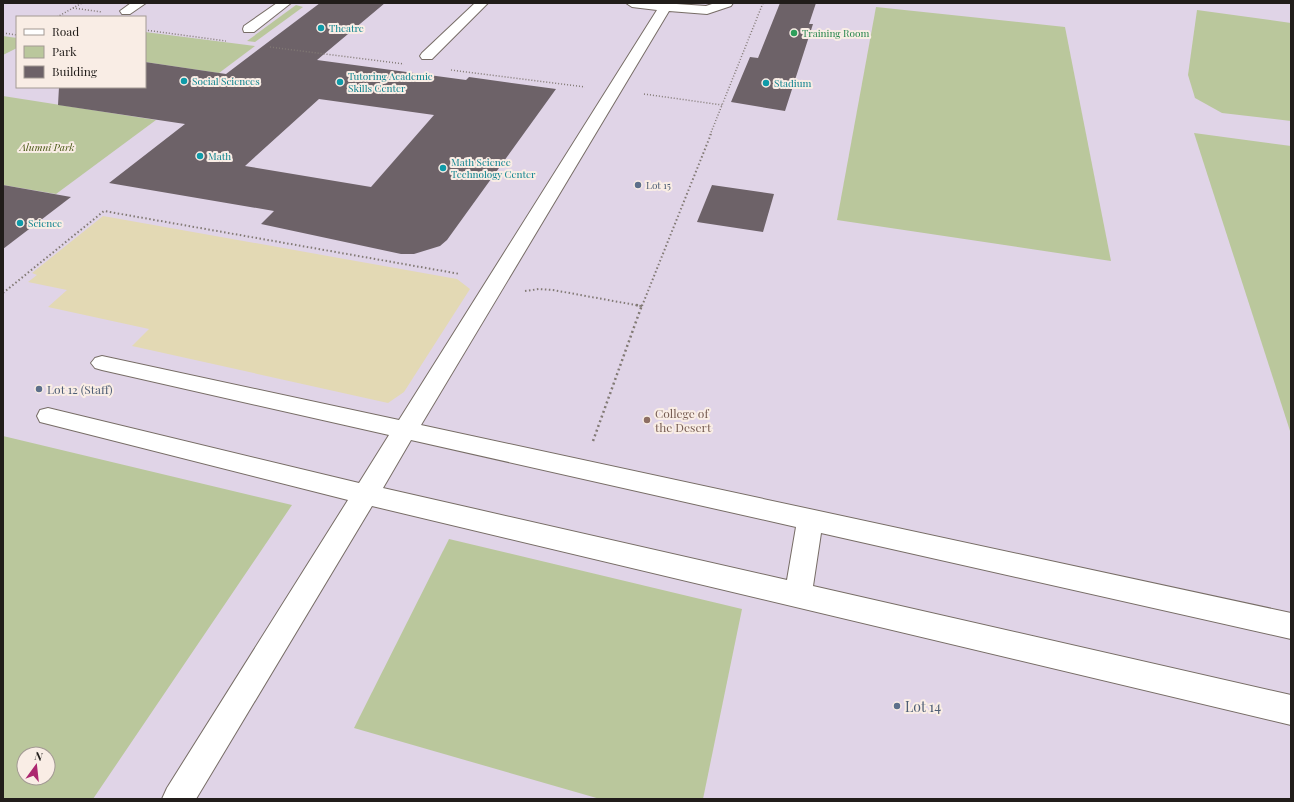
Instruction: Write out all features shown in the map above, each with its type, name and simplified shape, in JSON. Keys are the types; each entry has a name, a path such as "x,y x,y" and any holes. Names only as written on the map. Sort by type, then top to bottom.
{"street":[{"path":"126,11 140,3"},
{"path":"249,29 285,3"},
{"path":"427,56 482,3"},
{"path":"632,3 707,10 727,3"},
{"path":"178,799 665,7"},
{"path":"102,362 1291,626"},
{"path":"48,416 365,494 1291,710"},
{"path":"798,596 810,520"}],"path":[{"path":"59,16 82,3"},
{"path":"593,442 642,306 763,3"},
{"path":"73,8 102,12"},
{"path":"146,30 229,41"},
{"path":"3,33 16,35"},
{"path":"267,46 405,64"},
{"path":"450,70 587,87"},
{"path":"643,94 722,105"},
{"path":"3,293 104,211 460,274"},
{"path":"523,292 539,289 554,290 642,306"}],"shaded area":[{"name":"College of the Desert","path":"3,3 1291,3 1291,799 3,799"}],"green space":[{"path":"296,5 303,7 255,42 247,41"},
{"path":"876,7 1065,27 1111,261 837,220"},
{"path":"1197,10 1291,23 1291,121 1222,113 1195,98 1188,75"},
{"path":"146,32 255,46 219,73 146,62"},
{"path":"3,36 16,38 16,48 3,55"},
{"name":"Alumni Park","path":"3,96 156,120 56,194 3,185"},
{"path":"1194,133 1291,146 1291,434"},
{"path":"3,436 292,505 93,799 3,799"},
{"path":"449,539 742,609 703,799 600,799 354,728"}],"sand":[{"path":"103,216 457,279 470,289 404,392 388,403 132,346 149,329 48,307 67,290 28,282 37,275 32,273"}],"building":[{"path":"320,3 385,3 317,60 466,80 469,77 556,89 447,240 440,246 414,254 401,254 261,224 274,211 109,183 185,124 58,105 59,88 146,88 146,62 226,74","holes":["319,99 434,115 371,187 245,166"]},
{"path":"780,3 816,3 809,24 813,24 785,111 731,102 750,57 758,58"},
{"name":"Science","path":"3,185 71,197 3,249"},
{"path":"712,185 774,194 763,232 697,222"}],"place":[{"name":"Theatre","path":"321,28"},
{"name":"Training Room","path":"794,33"},
{"name":"Social Sciences","path":"184,81"},
{"name":"Tutoring Academic Skills Center","path":"340,82"},
{"name":"Stadium","path":"766,83"},
{"name":"Math","path":"200,156"},
{"name":"Math Science Technology Center","path":"443,168"},
{"name":"Lot 15","path":"638,185"},
{"name":"Science","path":"20,223"},
{"name":"Lot 12 (Staff)","path":"39,389"},
{"name":"College of the Desert","path":"647,420"},
{"name":"Lot 14","path":"897,706"}]}
